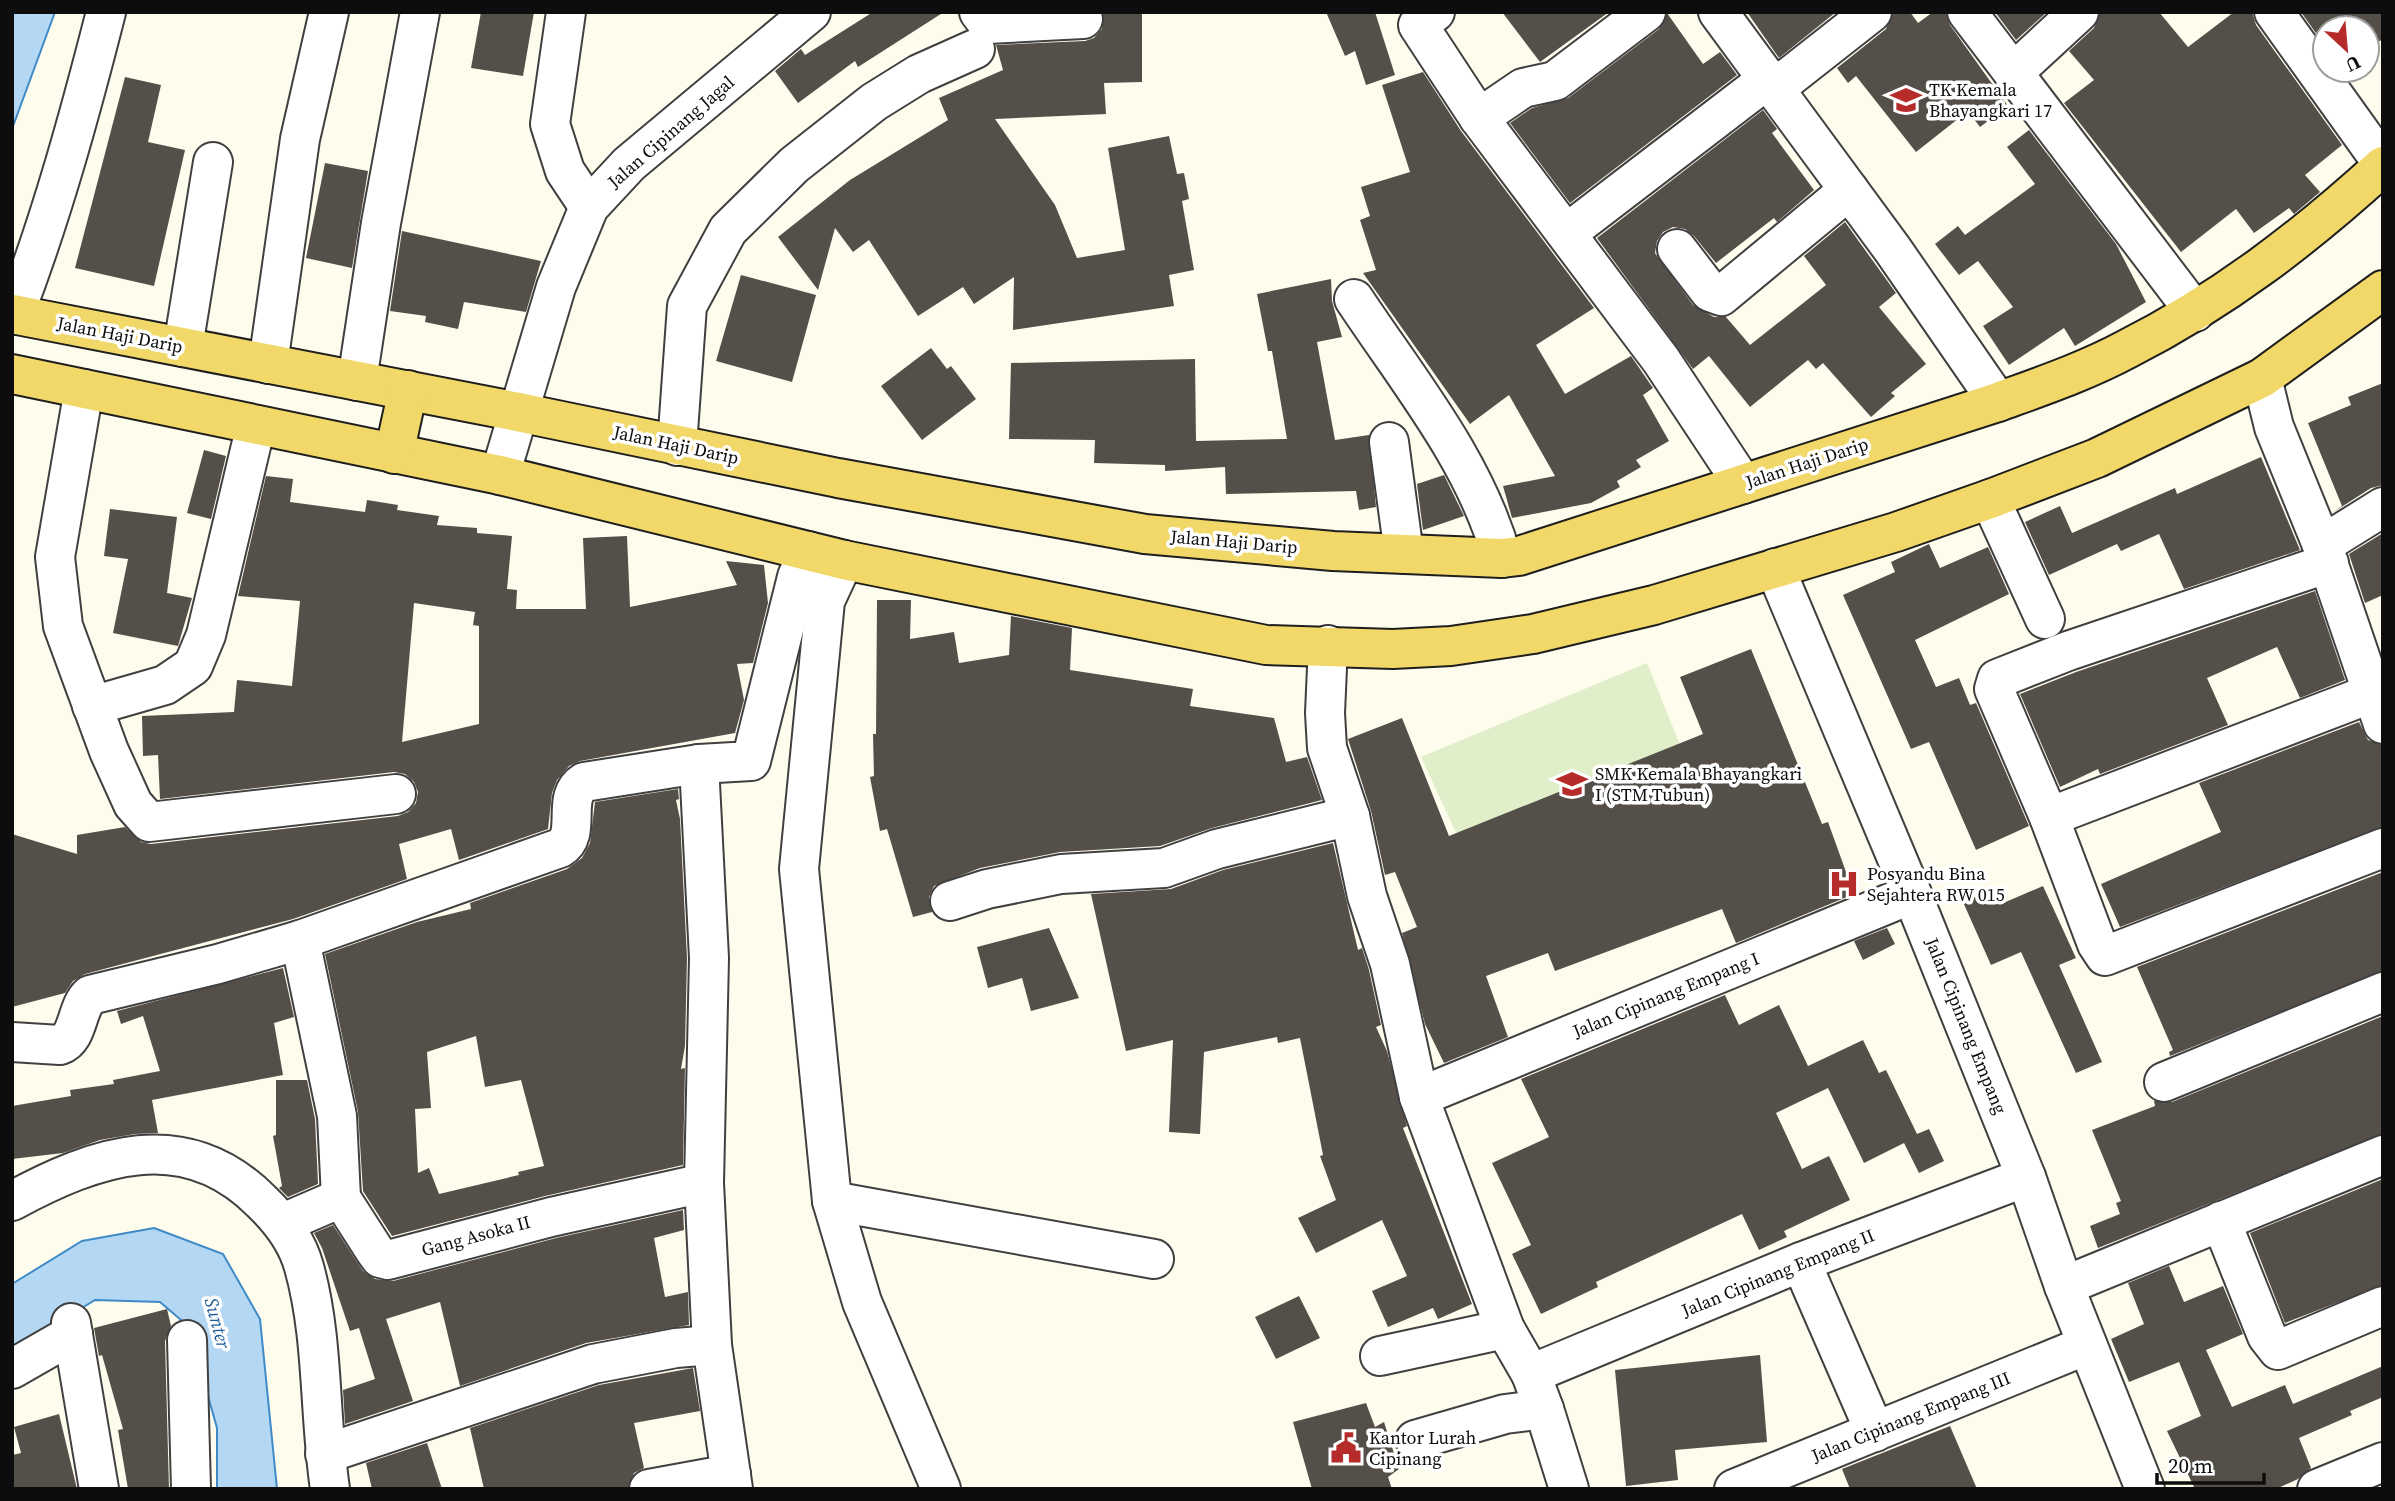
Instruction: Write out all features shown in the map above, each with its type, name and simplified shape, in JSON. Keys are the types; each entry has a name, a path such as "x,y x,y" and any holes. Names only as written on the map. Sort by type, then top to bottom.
{"main road":[{"name":"Jalan Haji Darip","path":"13,314 408,390 677,446 1145,534 1404,554 1502,558 1518,556 1998,402 2126,350 2195,312 2266,264 2328,216 2383,165"},
{"path":"12,374 500,475 826,555 1266,645 1393,649 1451,646 1533,634 1654,605 1896,532 1990,499 2097,458 2262,377 2383,290"},
{"path":"394,454 408,390"}],"street":[{"path":"13,314 31,272 85,97 106,12"},
{"path":"268,364 300,139 329,12"},
{"path":"358,381 381,223 420,12"},
{"path":"566,12 550,124 565,171 589,208"},
{"name":"Jalan Cipinang Jagal","path":"500,475 555,287 589,208 629,164 811,12"},
{"path":"1479,118 1522,88 1555,81 1646,12"},
{"path":"1718,12 1849,190 1998,402"},
{"path":"1567,233 1872,12"},
{"path":"1967,12 2195,312"},
{"path":"2014,73 2079,12"},
{"path":"2274,12 2383,165"},
{"path":"1420,17 1479,118 1661,360 1743,484"},
{"path":"677,446 687,306 728,230 794,165 873,102 919,74 988,24 1083,19"},
{"path":"183,347 213,162"},
{"path":"1676,249 1710,292 1721,296 1849,190"},
{"path":"1354,299 1466,465 1492,523 1502,558"},
{"path":"2049,817 2379,702 2326,554 2274,427 2262,377"},
{"path":"84,389 55,557 63,626 92,706 133,804 149,822 396,794"},
{"path":"92,706 165,685 193,666 206,635 256,425"},
{"path":"1389,442 1404,554"},
{"path":"1990,499 2045,619"},
{"path":"2383,507 2326,554 1997,679 1994,689 2049,817 2097,944 2105,956 2383,848"},
{"path":"12,1042 60,1045 70,1037 83,1002 90,995 218,964 299,940 560,848 569,838 572,796 576,787 584,782 699,764 749,763 752,760 797,577 826,555"},
{"path":"826,555 825,601 799,869 832,1201 862,1301 941,1489"},
{"name":"Jalan Cipinang Empang","path":"1775,568 1912,894 2026,1177 2064,1286 2145,1489"},
{"path":"1328,645 1324,730 1327,748 1350,816 1367,896 1390,964 1419,1097 1505,1329 1538,1392 1569,1489"},
{"path":"649,1489 732,1481 712,1345 704,1183 709,958 699,764"},
{"path":"950,901 987,889 1061,873 1164,868 1217,849 1350,816"},
{"name":"Jalan Cipinang Empang I","path":"1419,1097 1912,894"},
{"path":"283,1223 341,1198 337,1116 299,940"},
{"path":"2164,1082 2383,992"},
{"path":"12,1202 80,1167 141,1153 200,1160 248,1188 283,1223 304,1264 314,1315 327,1471 593,1364 676,1348 712,1345"},
{"path":"2064,1286 2383,1155"},
{"name":"Jalan Cipinang Empang II","path":"1415,1440 1505,1414 1538,1392 1801,1262 2026,1177"},
{"name":"Gang Asoka II","path":"341,1198 380,1258 388,1259 551,1217 704,1183"},
{"path":"832,1201 1154,1259"},
{"path":"2221,1222 2267,1336 2278,1350 2383,1306"},
{"path":"1801,1262 1875,1432"},
{"path":"12,1369 72,1328 99,1489"},
{"path":"1380,1356 1505,1329"},
{"path":"187,1340 191,1489"},
{"name":"Jalan Cipinang Empang III","path":"1734,1489 2087,1345"},
{"path":"2316,1489 2383,1462"}],"green space":[{"path":"1647,663 1680,745 1457,835 1421,757"}],"water":[{"path":"12,12 55,12 12,129"},
{"name":"Sunter","path":"154,1228 223,1254 260,1319 277,1489 217,1489 217,1428 188,1326 160,1302 95,1300 12,1351 12,1284 82,1241"}],"building":[{"path":"481,12 534,12 523,76 471,68"},
{"path":"873,12 944,12 858,67 855,61 798,103 775,71 801,49 805,55"},
{"path":"1103,12 1142,12 1142,82 1104,83 1106,114 995,119 1055,205 1077,258 1125,250 1108,148 1169,136 1177,174 1184,173 1189,199 1182,201 1194,270 1169,275 1174,306 1013,330 1014,277 974,304 963,287 918,316 869,240 853,252 835,228 818,290 778,237 850,180 948,120 939,98 1003,70 996,45 1085,41 1094,38 1102,29"},
{"path":"1326,12 1375,12 1395,75 1366,85 1355,51 1345,56"},
{"path":"1502,12 1609,12 1540,62"},
{"path":"1747,12 1836,12 1779,58"},
{"path":"1893,12 1910,12 1918,23 1933,12 1946,12 1950,25 2008,106 1980,127 1968,111 1916,152 1856,76 1848,83 1837,68 1886,29"},
{"path":"1995,12 2047,12 2016,40"},
{"path":"2100,12 2159,12 2188,47 2234,12 2252,12 2256,25 2342,145 2305,175 2320,192 2294,214 2289,208 2254,233 2236,209 2181,252 2064,103 2094,80 2069,51 2094,28"},
{"path":"2301,12 2383,12 2381,40 2381,14 2311,14 2311,26"},
{"path":"1667,13 1703,64 1720,52 1737,75 1570,203 1510,123 1532,108 1568,98 1659,29"},
{"path":"1423,72 1461,131 1594,308 1536,345 1565,394 1631,356 1653,388 1643,395 1669,441 1636,460 1641,467 1617,481 1620,487 1591,503 1512,518 1503,486 1555,476 1509,395 1470,424 1363,273 1376,270 1360,220 1370,216 1361,187 1410,172 1382,85"},
{"path":"125,77 161,85 148,142 185,150 154,286 75,268"},
{"path":"1763,110 1777,129 1772,133 1814,190 1777,222 1774,218 1716,263 1694,236 1685,229 1673,227 1663,232 1657,241 1655,253 1693,305 1714,317 1726,317 1750,345 1826,285 1804,256 1845,222 1896,293 1879,307 1926,364 1891,393 1895,396 1871,417 1823,363 1816,369 1808,360 1750,407 1709,356 1693,369 1597,238"},
{"path":"2029,130 2116,244 2146,302 2075,346 2064,328 2009,365 1983,326 2013,307 1978,261 1959,275 1935,244 1958,226 1965,235 2035,184 2007,147"},
{"path":"325,163 368,171 352,268 306,258"},
{"path":"402,231 541,261 526,312 464,302 458,329 425,322 426,316 390,311"},
{"path":"741,275 816,295 792,382 716,361"},
{"path":"1331,279 1332,301 1342,337 1317,342 1335,440 1369,435 1376,507 1359,510 1356,491 1226,494 1225,467 1165,471 1165,465 1094,463 1095,440 1009,439 1011,363 1195,359 1196,441 1287,439 1272,351 1268,351 1257,294"},
{"path":"931,348 947,369 951,366 976,399 922,440 881,386"},
{"path":"2383,383 2383,485 2371,488 2332,513 2342,506 2308,423 2351,405 2348,397"},
{"path":"204,450 226,456 211,519 187,513"},
{"path":"2261,457 2300,550 2184,589 2159,534 2121,551 2117,544 2049,575 2025,522 2060,506 2072,533 2175,488 2177,494"},
{"path":"1444,475 1464,516 1423,530 1417,484"},
{"path":"266,476 293,479 290,502 365,512 367,500 398,505 397,510 439,516 437,525 477,528 477,533 512,536 507,589 517,590 516,609 586,609 583,538 627,536 630,607 737,585 726,561 764,565 768,603 753,663 737,664 744,700 735,733 580,761 569,766 557,780 552,793 548,829 459,860 451,829 399,844 407,879 293,919 85,974 73,981 65,993 12,1007 12,834 77,854 77,835 125,827 141,842 151,844 398,816 408,812 416,803 418,792 414,782 405,774 394,772 160,799 158,755 143,756 142,716 234,712 237,680 292,686 300,601 238,596","holes":["414,603 475,612 473,625 479,626 479,724 402,742"]},
{"path":"110,509 177,517 167,593 192,598 178,646 113,633 128,559 104,556"},
{"path":"2383,533 2383,595 2365,603 2349,554"},
{"path":"1929,544 1940,568 1988,547 2009,594 1915,640 1936,687 1959,678 1970,705 1976,703 2029,826 1976,850 1929,742 1911,749 1843,595 1895,572 1891,562"},
{"path":"2315,591 2345,680 2300,698 2277,647 2207,678 2228,725 2100,774 2098,769 2060,787 2020,694 2076,672"},
{"path":"877,600 911,600 910,639 954,632 959,663 1009,655 1011,616 1072,628 1070,670 1193,689 1190,706 1274,718 1286,762 1307,757 1322,800 1212,828 1160,846 1060,852 980,868 934,886 929,897 932,912 913,917 887,829 880,831 870,777 874,776 873,734 876,734"},
{"path":"1751,649 1822,824 1828,822 1854,894 1736,943 1722,909 1555,971 1548,953 1486,976 1508,1037 1444,1063 1425,1024 1402,933 1417,927 1395,872 1385,875 1371,811 1348,739 1402,718 1449,836 1703,734 1680,677"},
{"path":"2359,722 2368,740 2383,745 2383,827 2120,927 2101,884 2221,832 2199,783"},
{"path":"678,789 679,799 676,800 680,819 687,958 685,1046 681,1069 685,1068 683,1165 545,1196 392,1236 363,1191 358,1112 325,954 417,922 471,909 470,903 567,869 582,858 590,843 595,802","holes":["476,1036 485,1087 521,1080 544,1166 518,1172 519,1175 439,1194 429,1168 418,1173 415,1109 431,1108 427,1052"]},
{"path":"1333,843 1358,950 1362,948 1369,970 1381,1025 1376,1027 1387,1051 1407,1126 1403,1128 1472,1304 1438,1319 1433,1308 1388,1327 1372,1291 1407,1276 1382,1220 1316,1253 1298,1218 1336,1200 1320,1156 1323,1155 1300,1038 1278,1043 1277,1037 1204,1052 1200,1134 1169,1132 1173,1040 1126,1051 1091,894 1171,889 1223,870"},
{"path":"2383,872 2383,971 2170,1056 2169,1052 2173,1050 2137,967"},
{"path":"2043,886 2076,958 2059,965 2102,1062 2076,1073 2021,952 1991,965 1963,902 1994,888 2001,904"},
{"path":"1049,928 1079,998 1031,1011 1022,978 988,988 977,947"},
{"path":"1887,928 1895,944 1863,960 1854,941"},
{"path":"283,968 294,1017 274,1023 283,1075 152,1100 158,1133 100,1140 63,1153 12,1159 12,1106 71,1096 70,1090 114,1084 113,1080 160,1071 143,1016 121,1024 117,1011"},
{"path":"1725,995 1739,1025 1779,1005 1808,1066 1863,1040 1879,1073 1886,1070 1917,1134 1929,1129 1944,1161 1919,1173 1904,1143 1864,1163 1828,1088 1776,1113 1802,1169 1829,1156 1850,1200 1784,1231 1787,1237 1759,1250 1742,1214 1596,1282 1598,1287 1541,1314 1512,1254 1531,1245 1492,1163 1549,1137 1521,1079"},
{"path":"2383,1016 2383,1134 2098,1248 2090,1226 2120,1214 2116,1203 2121,1201 2092,1130 2155,1106 2154,1101 2172,1102"},
{"path":"276,1080 307,1080 315,1119 318,1184 288,1197 279,1188 282,1186 273,1136 276,1135"},
{"path":"2383,1179 2383,1285 2285,1323 2250,1233"},
{"path":"683,1210 684,1230 654,1238 665,1297 688,1292 689,1325 586,1343 460,1386 440,1302 386,1319 413,1401 345,1424 343,1390 375,1379 359,1328 350,1331 322,1248 314,1233 333,1225 363,1271 375,1279 393,1281 556,1238"},
{"path":"2169,1266 2184,1302 2223,1286 2243,1334 2206,1350 2232,1407 2285,1385 2293,1404 2383,1366 2383,1397 2350,1411 2352,1415 2299,1438 2311,1468 2298,1479 2276,1489 2195,1489 2167,1431 2201,1416 2179,1362 2129,1382 2111,1339 2144,1324 2128,1283"},
{"path":"1299,1296 1320,1338 1276,1359 1255,1317"},
{"path":"167,1309 171,1326 165,1341 169,1489 128,1489 118,1430 123,1429 102,1355 99,1356 94,1328"},
{"path":"1760,1355 1767,1442 1675,1450 1678,1480 1626,1486 1615,1370"},
{"path":"693,1368 700,1411 634,1423 644,1468 634,1473 628,1489 484,1489 470,1428 599,1385"},
{"name":"Kantor Lurah Cipinang","path":"1366,1403 1375,1427 1384,1422 1399,1469 1388,1477 1392,1489 1312,1489 1293,1422"},
{"path":"59,1414 77,1489 12,1489 12,1455 21,1453 14,1427"},
{"path":"1950,1426 1977,1489 1850,1489 1842,1469"},
{"path":"427,1443 442,1489 372,1489 366,1463"}],"place":[{"name":"TK Kemala Bhayangkari 17","path":"1906,100"},
{"name":"SMK Kemala Bhayangkari I (STM Tubun)","path":"1572,784"},
{"name":"Posyandu Bina Sejahtera RW 015","path":"1844,884"},
{"name":"Kantor Lurah Cipinang","path":"1346,1448"}]}
